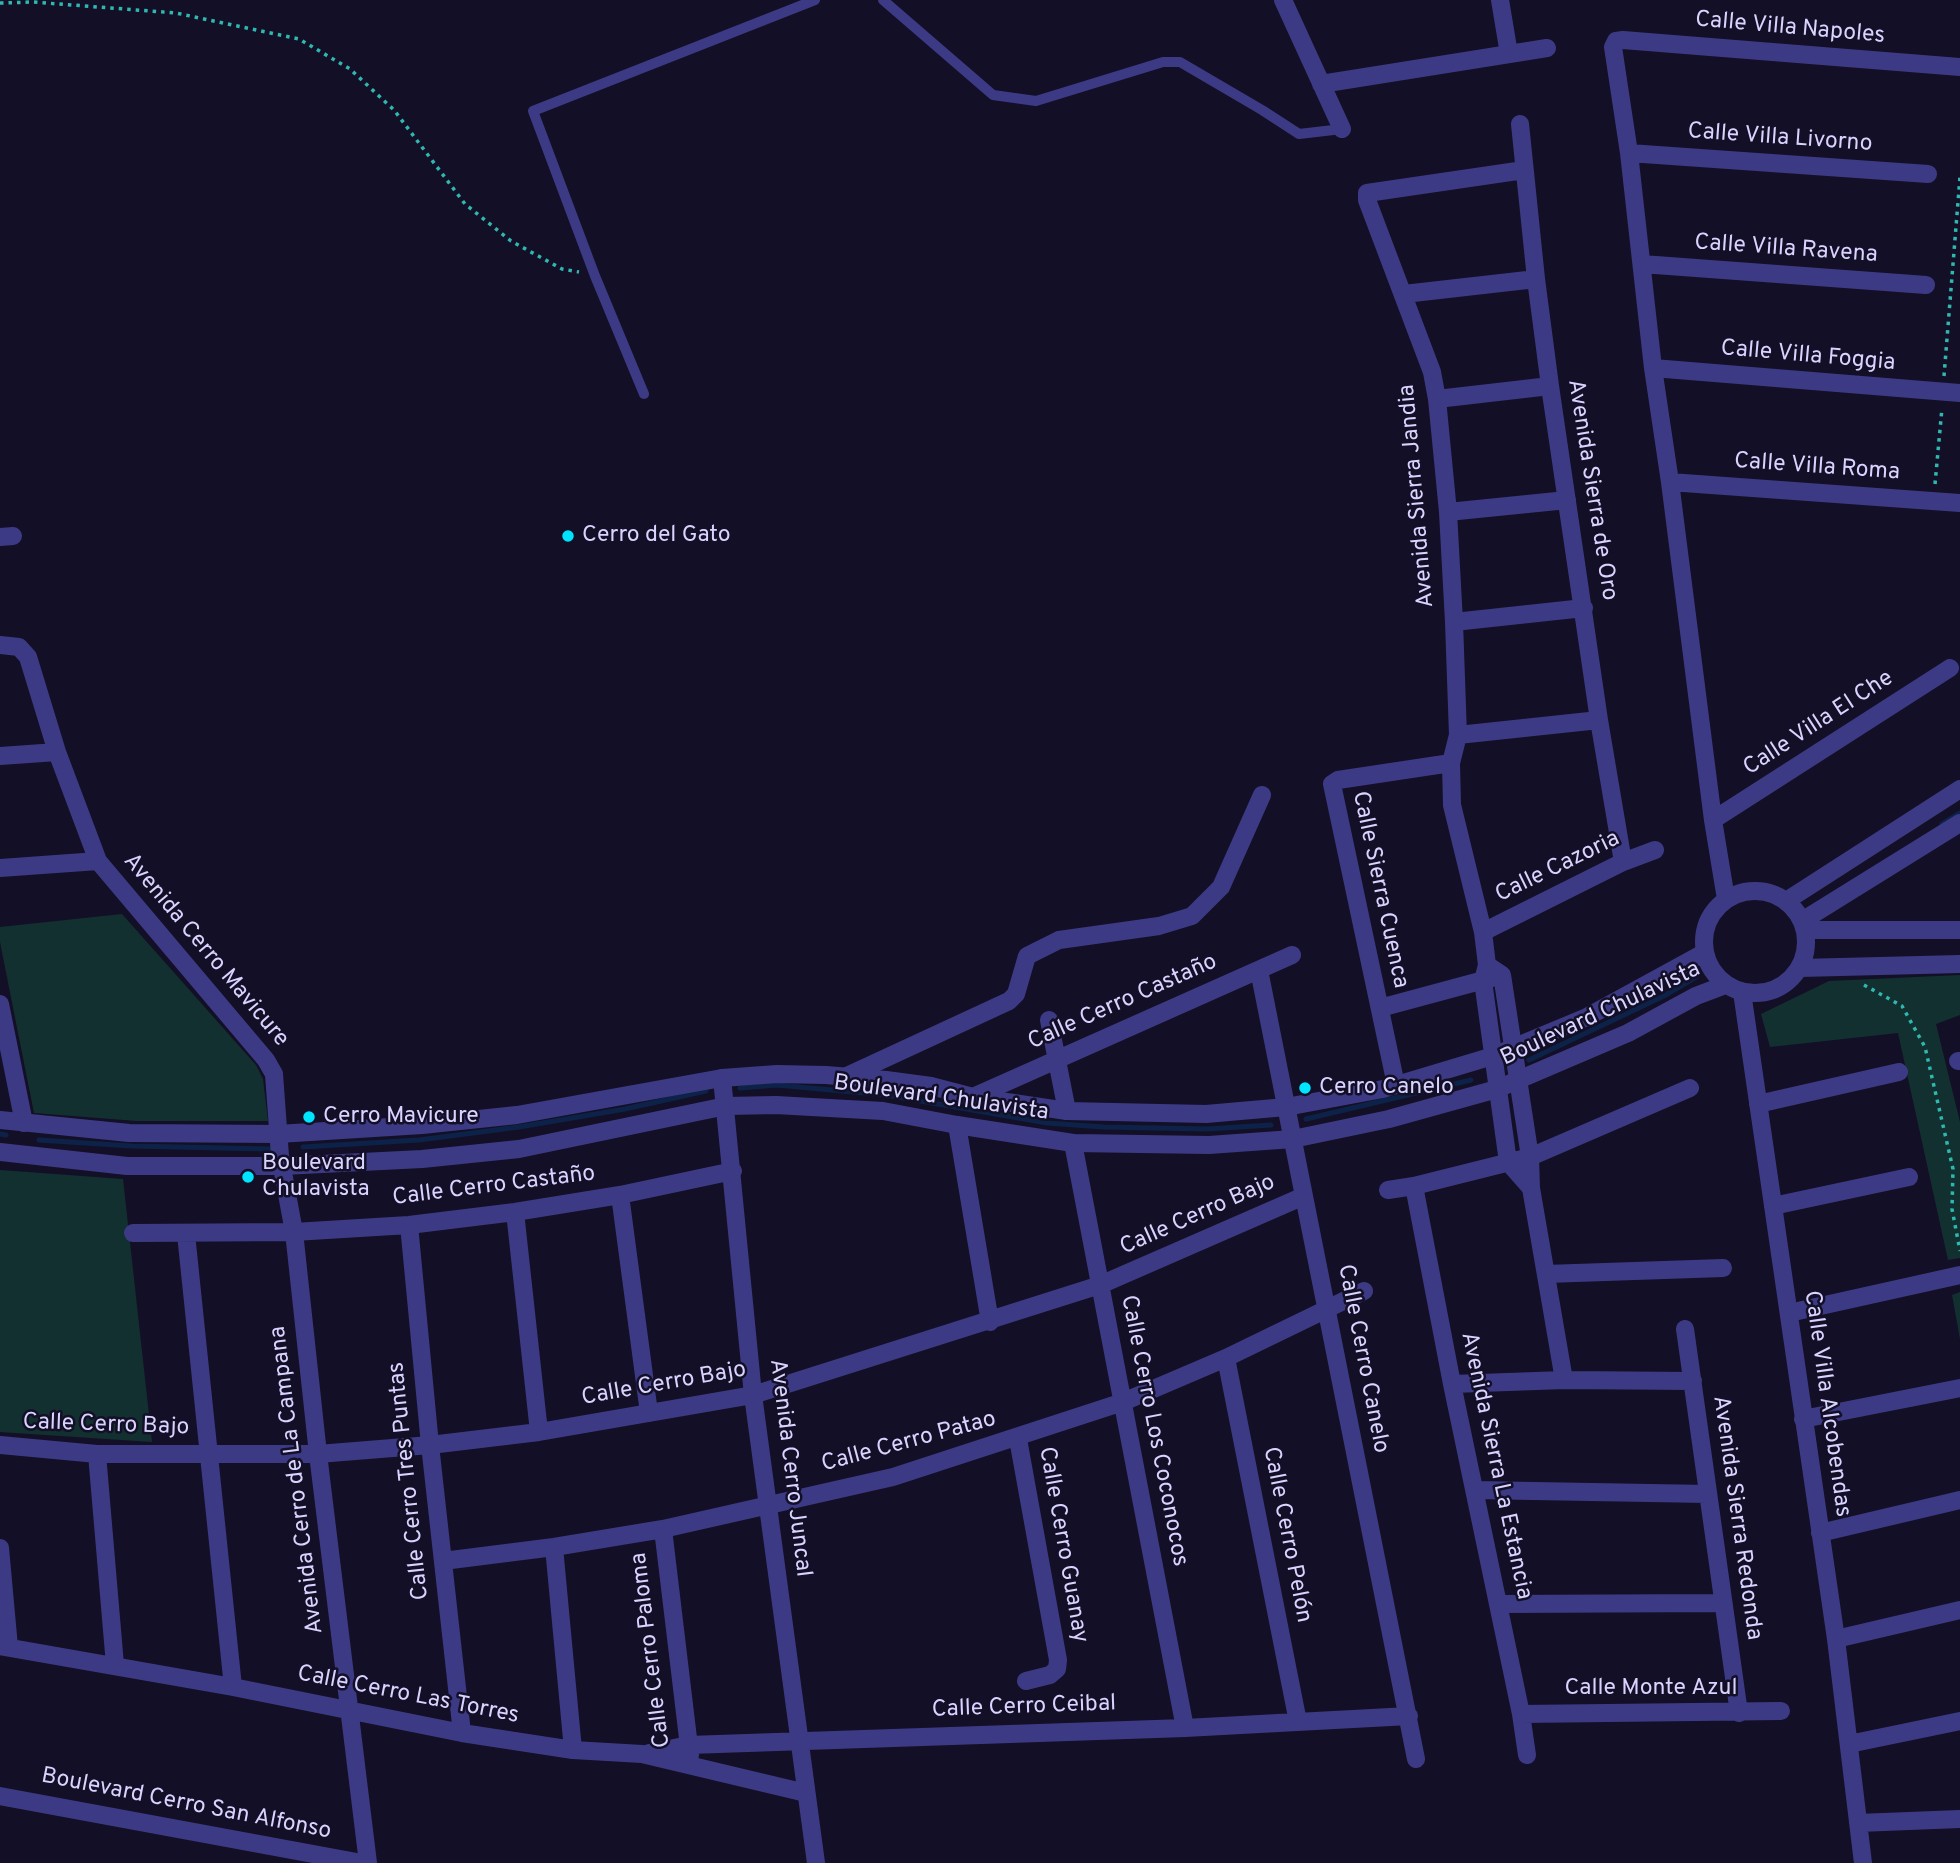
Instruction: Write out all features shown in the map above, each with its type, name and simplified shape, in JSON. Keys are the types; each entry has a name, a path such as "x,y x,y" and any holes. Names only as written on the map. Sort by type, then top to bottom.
{"street":[{"path":"1283,0 1342,129"},
{"path":"1500,0 1509,54"},
{"name":"Calle Villa Napoles","path":"1629,153 1613,47 1616,41 1960,67"},
{"path":"1321,84 1547,48"},
{"name":"Avenida Sierra de Oro","path":"1520,124 1550,386 1599,720 1623,862"},
{"path":"1629,153 1653,368 1713,820 1726,899 1741,892 1757,891 1773,894 1786,901 1804,926 1805,956 1800,968 1960,964"},
{"name":"Calle Villa Livorno","path":"1629,153 1928,174"},
{"name":"Avenida Sierra Jandia","path":"1491,974 1452,805 1451,763 1458,736 1454,622 1448,512 1437,399 1432,372 1367,200 1367,192 1524,170"},
{"name":"Calle Villa Ravena","path":"1643,264 1926,285"},
{"path":"1404,294 1536,279"},
{"name":"Calle Villa Foggia","path":"1653,368 1912,391 1952,392"},
{"path":"1437,399 1550,386"},
{"name":"Calle Villa Roma","path":"1670,482 1960,503"},
{"path":"1448,512 1567,500"},
{"path":"1454,622 1584,608"},
{"name":"Avenida Cerro Mavicure","path":"0,645 19,647 28,657 57,752 98,861 266,1060 274,1074 278,1134"},
{"name":"Calle Villa El Che","path":"1713,820 1950,668"},
{"path":"1458,736 1599,720"},
{"path":"0,756 57,752"},
{"name":"Calle Sierra Cuenca","path":"1396,1085 1332,784 1338,780 1451,763"},
{"path":"1786,901 1960,789"},
{"path":"847,1076 1009,1001 1016,994 1027,956 1059,940 1159,926 1192,916 1221,887 1262,794"},
{"path":"1804,926 1960,823"},
{"name":"Calle Cazoria","path":"1483,932 1623,862 1656,850"},
{"path":"0,868 98,861"},
{"name":"Boulevard Chulavista","path":"1726,899 1714,909 1703,938 1704,953 1716,976 1725,985 1742,992 1759,994 1775,990 1789,981 1800,968"},
{"path":"1804,926 1960,930"},
{"name":"Boulevard Chulavista","path":"0,1120 130,1133 278,1134 422,1125 517,1115 722,1078 777,1074 847,1076 931,1086 973,1097 1067,1111 1206,1114 1286,1107 1383,1089 1493,1056 1587,1017 1704,953"},
{"name":"Calle Cerro Castaño","path":"973,1097 1055,1058 1292,955"},
{"name":"Calle Cerro Canelo","path":"1259,970 1416,1759"},
{"path":"1380,1008 1491,974"},
{"path":"1491,974 1514,1047 1530,1157 1531,1188 1564,1380"},
{"path":"1491,974 1493,1056 1508,1162 1531,1188"},
{"name":"Boulevard Chulavista","path":"0,1152 127,1166 282,1166 422,1159 519,1149 726,1106 776,1105 883,1111 1073,1143 1209,1145 1293,1139 1389,1119 1497,1089 1628,1033 1696,996 1725,985"},
{"name":"Calle Villa Alcobendas","path":"1742,992 1836,1639 1863,1863"},
{"path":"0,1004 24,1123 21,1154"},
{"path":"1049,1020 1067,1111"},
{"path":"1758,1104 1899,1072"},
{"name":"Avenida Cerro Juncal","path":"722,1078 753,1395 816,1863"},
{"path":"1388,1190 1530,1157 1690,1088"},
{"path":"957,1125 990,1322"},
{"name":"Avenida Cerro de La Campana","path":"278,1134 294,1232 368,1863"},
{"name":"Calle Cerro Los Coconocos","path":"1073,1143 1185,1728"},
{"name":"Calle Cerro Castaño","path":"133,1233 294,1232 409,1225 620,1195 733,1171"},
{"path":"1773,1206 1909,1177"},
{"name":"Avenida Sierra La Estancia","path":"1414,1186 1521,1714 1527,1755"},
{"path":"620,1195 649,1413"},
{"name":"Calle Cerro Bajo","path":"0,1446 97,1454 318,1454 430,1445 539,1432 753,1395 1100,1285 1304,1196"},
{"path":"515,1212 539,1432"},
{"name":"Calle Cerro Tres Puntas","path":"409,1225 461,1732"},
{"path":"186,1234 233,1687"},
{"path":"1546,1274 1723,1268"},
{"path":"1789,1313 1960,1275"},
{"name":"Calle Cerro Patao","path":"443,1561 554,1547 663,1529 893,1477 1123,1402 1226,1358 1364,1291"},
{"name":"Avenida Sierra Redonda","path":"1685,1329 1739,1713"},
{"name":"Calle Cerro Pelón","path":"1226,1358 1297,1722"},
{"path":"1452,1384 1564,1380 1693,1381"},
{"path":"1803,1419 1960,1388"},
{"name":"Calle Cerro Guanay","path":"1018,1438 1058,1660 1057,1669 1050,1675 1026,1681"},
{"path":"97,1454 116,1665"},
{"path":"1475,1490 1708,1494"},
{"path":"1820,1533 1960,1500"},
{"name":"Calle Cerro Paloma","path":"663,1529 690,1766"},
{"path":"554,1547 573,1750"},
{"path":"0,1548 4,1647"},
{"path":"1498,1604 1723,1603"},
{"path":"1836,1639 1960,1610"},
{"name":"Calle Cerro Las Torres","path":"4,1647 116,1665 461,1732 573,1750 642,1754 806,1793"},
{"name":"Calle Monte Azul","path":"1521,1714 1782,1712"},
{"name":"Calle Cerro Ceibal","path":"642,1754 689,1745 1185,1728 1409,1716"},
{"path":"1849,1744 1960,1721"},
{"name":"Boulevard Cerro San Alfonso","path":"0,1796 362,1863"},
{"path":"1858,1823 1960,1819"}],"lane":[{"path":"644,394 595,276 533,111 815,0"},
{"path":"883,0 993,94 1036,101 1163,62 1181,62 1298,134 1342,129"}],"path":[{"path":"0,3 33,2 176,13 299,39 350,69 394,110 465,204 511,241 562,269 595,276"},
{"path":"1933,500 1952,392 1960,177"},
{"path":"1835,968 1902,1006 1925,1047 1953,1169 1952,1209 1960,1251"}],"green space":[{"path":"122,914 256,1065 263,1079 268,1121 137,1121 34,1113 0,942 0,927"},
{"path":"1960,975 1960,1015 1936,1024 1960,1122 1960,1258 1948,1260 1898,1033 1770,1047 1761,1014 1829,981"},
{"path":"0,1170 123,1179 152,1442 0,1432"},
{"path":"1960,1292 1960,1339 1952,1295"}],"waterway":[{"path":"1942,824 1960,813"},
{"path":"1529,1060 1664,996 1696,977"},
{"path":"1306,1119 1471,1080"},
{"path":"740,1088 777,1085 886,1095 1047,1123 1104,1127 1207,1129 1271,1125"},
{"path":"303,1147 419,1140 519,1127 625,1109 706,1091"},
{"path":"0,1134 6,1135"},
{"path":"39,1140 132,1146 269,1149"}],"place":[{"name":"Cerro del Gato","path":"568,536"},
{"name":"Cerro Canelo","path":"1305,1088"},
{"name":"Cerro Mavicure","path":"309,1117"},
{"name":"Boulevard Chulavista","path":"248,1177"}]}
